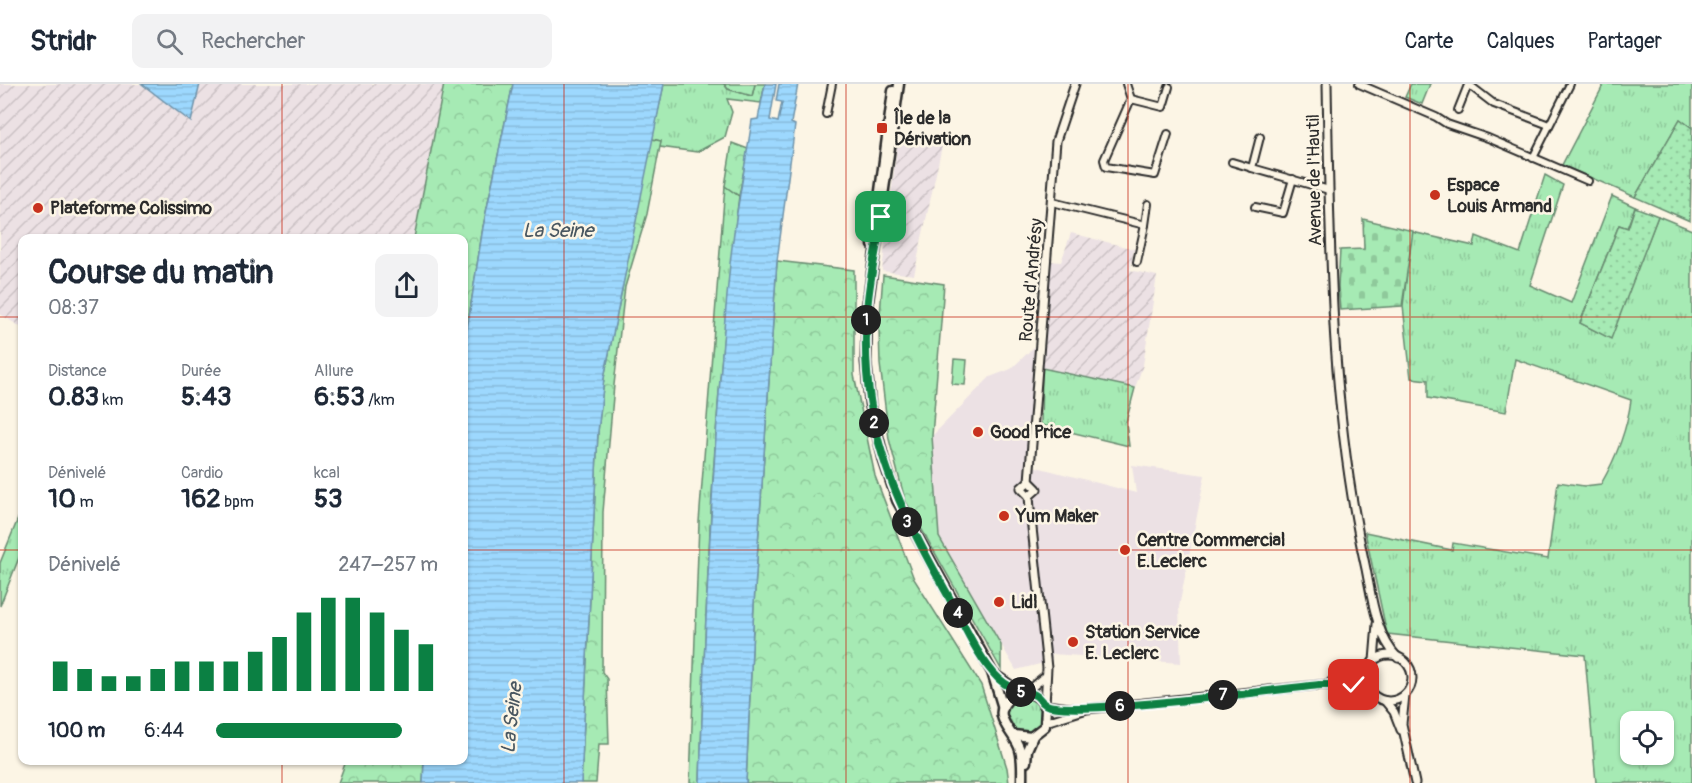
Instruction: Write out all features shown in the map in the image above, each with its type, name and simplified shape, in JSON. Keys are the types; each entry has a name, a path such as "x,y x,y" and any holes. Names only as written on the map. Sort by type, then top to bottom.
{"main road":[{"path":"895,84 876,206 867,308 866,362 870,404 884,461 906,519 992,672 1003,708 1003,722 1014,735 1020,750 1025,783"},
{"path":"873,254 878,241 899,84"},
{"path":"992,672 1005,684 1023,693 1036,696 1045,705 1046,722 1041,731 1033,736 1014,735"},
{"path":"1003,708 1010,698 1023,693"},
{"path":"1025,783 1026,756 1033,736"}],"street":[{"path":"826,114 832,84"},
{"name":"Route d'Andrésy","path":"1045,705 1046,675 1029,496 1021,488 1029,481 1057,135 1075,84"},
{"path":"1126,84 1131,99 1104,160 1106,167 1155,175 1168,134"},
{"name":"Avenue de l'Hautil","path":"1327,84 1335,358 1355,521 1377,618"},
{"path":"1359,84 1436,117 1447,124 1488,138 1588,181"},
{"path":"1458,110 1468,84 1494,104 1549,125"},
{"path":"1533,158 1570,84"},
{"path":"1131,99 1162,107 1169,87"},
{"path":"1252,168 1260,137"},
{"path":"1232,162 1329,190"},
{"path":"1255,207 1283,213 1293,179"},
{"path":"1052,202 1145,225"},
{"path":"1137,262 1148,204"},
{"path":"1377,618 1387,644 1408,665 1412,675 1402,711 1404,738 1414,783"},
{"path":"1370,690 1366,676 1372,664 1377,618"},
{"path":"1319,685 1360,673 1386,656 1398,657"},
{"path":"1023,693 1046,675"},
{"path":"1045,705 1087,709 1319,685 1354,685 1370,690 1384,700 1394,712 1404,738"},
{"path":"1384,700 1395,700 1405,695"},
{"path":"1046,722 1087,709"}],"shaded area":[{"path":"0,84 444,84 415,234 18,234 18,325 0,314"},
{"path":"898,138 942,146 914,275 882,271"},
{"path":"1071,233 1134,249 1130,270 1157,276 1143,365 1135,388 1042,368 1051,261 1061,262"},
{"path":"1034,347 1029,465 1136,493 1132,465 1205,475 1179,607 1181,663 1052,654 1052,661 1016,670 939,537 932,436 990,377 1011,369"}],"green space":[{"path":"444,84 513,84 483,227 468,323 468,234 415,234"},
{"path":"664,84 724,84 728,89 752,96 755,84 765,84 761,103 727,99 732,112 725,137 697,152 660,147 661,141 652,139"},
{"path":"724,84 755,84 752,96 728,89"},
{"path":"1411,84 1430,84 1422,104 1405,97"},
{"path":"1604,84 1692,84 1692,128 1680,119 1635,197 1562,165"},
{"path":"1680,119 1692,128 1690,221 1635,197"},
{"path":"652,139 661,141 647,214 625,287 603,512 602,672 607,679 609,744 599,744 596,783 581,783 598,432 604,378"},
{"path":"732,143 748,149 739,196 725,186"},
{"path":"1545,175 1563,185 1530,285 1571,303 1612,196 1635,207 1627,228 1619,225 1580,323 1610,338 1658,216 1692,230 1692,783 1596,783 1585,655 1387,634 1365,532 1452,550 1453,543 1548,559 1558,482 1584,486 1601,484 1620,444 1627,422 1631,400 1515,359 1506,412 1428,398 1428,380 1411,378 1403,306 1412,232 1474,246 1476,236 1520,253"},
{"path":"725,186 739,196 723,342 712,489 700,783 690,783 699,522"},
{"path":"1635,207 1658,216 1611,339 1580,323 1619,225 1628,228"},
{"path":"1363,219 1413,231 1402,306 1340,310 1338,286 1340,250 1364,249"},
{"path":"777,261 854,270 854,375 875,476 914,579 981,685 1007,768 1009,783 746,783 754,604"},
{"path":"883,275 944,284 932,436 939,537 1001,645 1001,669 905,500 889,439 880,364 879,328"},
{"path":"954,359 967,360 965,385 952,384"},
{"path":"1042,368 1135,388 1126,422 1129,446 1041,425"},
{"path":"18,519 18,560 0,606 0,563"},
{"path":"1024,697 1037,702 1042,715 1037,728 1024,733 1011,728 1006,715 1011,702"},
{"path":"345,765 424,765 423,783 338,783"}],"water":[{"path":"142,84 200,84 191,122"},
{"name":"La Seine","path":"513,84 664,84 604,378 598,432 581,783 423,783 424,765 468,765 468,323 483,227"},
{"path":"765,84 776,84 770,120 778,122 782,102 776,101 779,84 798,84 791,123 795,125 777,261 754,604 746,783 700,783 710,524 730,264 752,120 758,119"}],"place":[{"name":"Île de la Dérivation","path":"882,128"},
{"name":"Espace Louis Armand","path":"1435,195"},
{"name":"Plateforme Colissimo","path":"38,208"},
{"name":"Good Price","path":"978,432"},
{"name":"Yum Maker","path":"1004,516"},
{"name":"Centre Commercial E.Leclerc","path":"1125,550"},
{"name":"Lidl","path":"999,602"},
{"name":"Station Service E. Leclerc","path":"1073,642"}],"route":[{"path":"881,217 878,241 873,254 866,330 867,379 877,437 890,481 906,519 974,642 999,680 1017,691 1036,696 1045,705 1073,709 1319,685 1354,685"}]}
